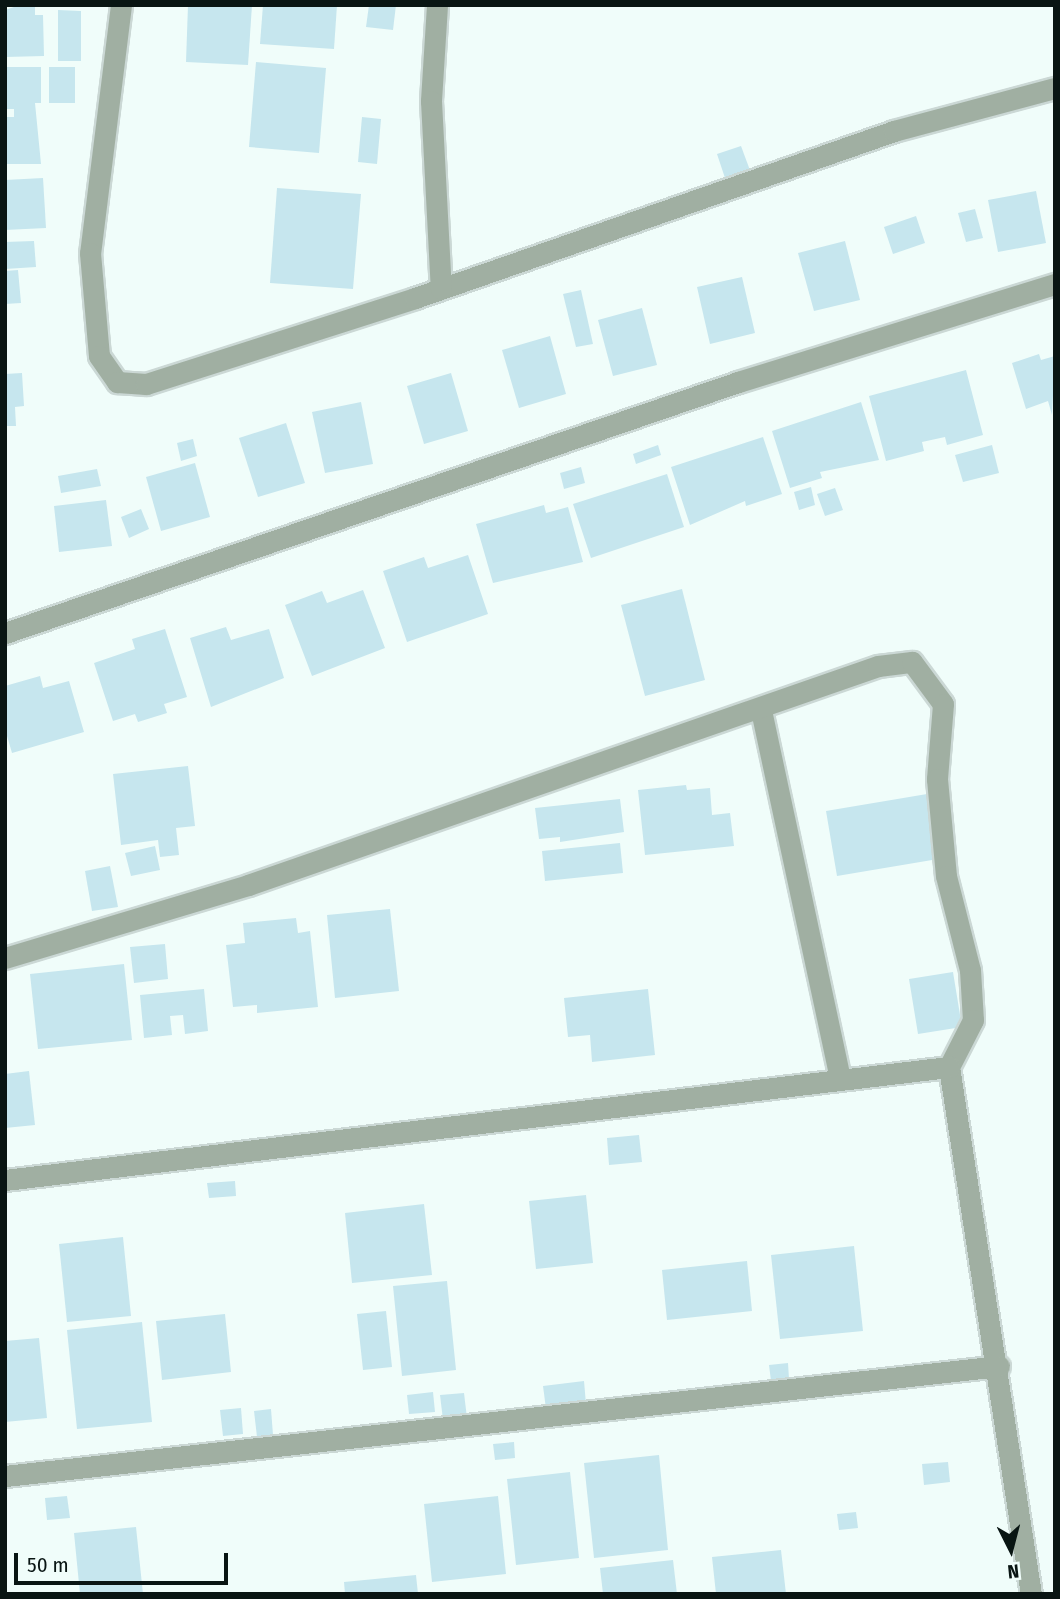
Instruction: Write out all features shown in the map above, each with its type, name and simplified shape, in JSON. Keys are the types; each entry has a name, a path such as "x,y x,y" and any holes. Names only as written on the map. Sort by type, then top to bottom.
{"street":[{"path":"121,5 90,253 99,356 117,382 146,384 441,289 894,131 1055,88"},
{"path":"437,5 431,101 441,289"},
{"path":"9,625 738,382 1055,284"},
{"path":"5,958 248,886 761,710 877,666 912,662 943,704 937,779 945,862 970,970 973,1020 949,1067 999,1366 1031,1594"},
{"path":"761,710 839,1080"},
{"path":"5,1180 949,1067"},
{"path":"5,1476 999,1366"}],"building":[{"path":"20,5 35,5 35,15 43,15 44,56 5,57 5,10"},
{"path":"188,5 252,5 248,65 186,62"},
{"path":"263,5 337,5 334,49 260,44"},
{"path":"369,5 396,5 393,30 366,27"},
{"path":"58,10 81,11 81,61 58,61"},
{"path":"256,62 326,68 319,153 249,147"},
{"path":"5,67 41,67 41,103 35,103 41,164 5,164 5,117 14,117 14,109 5,109"},
{"path":"49,67 75,67 75,103 49,103"},
{"path":"362,117 381,119 377,164 358,162"},
{"path":"741,146 751,173 726,181 717,154"},
{"path":"43,178 46,228 5,230 5,180"},
{"path":"277,188 361,194 353,289 270,283"},
{"path":"1036,191 1046,243 998,252 988,200"},
{"path":"975,209 983,238 966,242 958,213"},
{"path":"916,216 925,243 893,254 884,227"},
{"path":"34,241 36,267 5,269 5,242"},
{"path":"845,241 860,300 814,311 798,253"},
{"path":"18,270 21,303 5,304 5,271"},
{"path":"742,277 755,333 710,344 697,287"},
{"path":"581,290 593,344 576,347 563,294"},
{"path":"642,308 657,365 613,376 598,320"},
{"path":"550,336 566,394 519,408 502,350"},
{"path":"1039,354 1041,360 1055,356 1052,415 1048,401 1026,409 1012,363"},
{"path":"966,370 983,435 947,445 945,437 922,442 924,451 886,461 869,396"},
{"path":"22,373 24,406 15,407 16,426 5,426 5,374"},
{"path":"451,373 468,431 424,444 407,386"},
{"path":"361,402 373,464 325,473 312,412"},
{"path":"861,402 879,460 820,472 822,478 790,488 772,431"},
{"path":"286,423 305,483 258,497 239,438"},
{"path":"763,437 782,494 746,506 745,501 690,525 671,467"},
{"path":"193,439 197,456 181,461 177,443"},
{"path":"658,445 661,455 636,464 633,454"},
{"path":"992,445 999,473 963,482 955,455"},
{"path":"195,463 210,517 161,531 146,477"},
{"path":"581,467 585,483 564,489 560,473"},
{"path":"97,469 101,486 61,493 58,476"},
{"path":"667,474 684,527 591,558 573,504"},
{"path":"811,487 815,505 799,510 794,492"},
{"path":"835,488 843,510 825,516 817,494"},
{"path":"106,500 112,546 59,552 54,506"},
{"path":"544,505 546,513 568,507 583,562 493,583 476,524"},
{"path":"141,509 149,529 129,538 121,517"},
{"path":"468,555 488,614 407,642 383,571 424,557 428,568"},
{"path":"682,589 705,680 645,696 621,605"},
{"path":"363,590 385,648 312,676 285,605 322,591 327,603"},
{"path":"226,627 231,640 269,629 284,678 211,707 190,638"},
{"path":"165,629 187,697 164,704 167,713 138,722 135,714 113,721 94,663 135,649 132,639"},
{"path":"40,676 43,688 69,681 84,732 12,753 5,729 5,686"},
{"path":"188,766 195,826 176,828 179,855 160,857 158,840 121,845 113,774"},
{"path":"686,785 687,790 710,788 712,815 730,813 734,846 645,855 638,790"},
{"path":"927,794 938,859 837,876 826,811"},
{"path":"620,799 624,832 560,842 560,837 539,839 535,808"},
{"path":"620,843 623,873 545,881 542,851"},
{"path":"155,846 160,870 131,876 125,853"},
{"path":"110,866 118,907 92,911 85,871"},
{"path":"390,909 399,991 335,998 327,915"},
{"path":"296,918 298,933 310,931 318,1007 257,1013 257,1005 233,1007 226,945 245,943 243,923"},
{"path":"165,944 168,979 134,983 130,947"},
{"path":"124,964 132,1040 38,1049 30,974"},
{"path":"953,972 962,1027 918,1034 909,979"},
{"path":"204,989 208,1031 185,1034 183,1015 170,1016 172,1035 144,1038 140,995"},
{"path":"648,989 655,1055 592,1062 590,1035 568,1037 564,998"},
{"path":"29,1071 35,1125 5,1128 5,1074"},
{"path":"639,1135 642,1162 609,1165 607,1138"},
{"path":"235,1181 236,1196 209,1198 207,1183"},
{"path":"586,1195 593,1263 536,1269 529,1201"},
{"path":"424,1204 432,1275 352,1283 345,1213"},
{"path":"123,1237 131,1316 67,1322 59,1244"},
{"path":"854,1246 863,1331 780,1339 771,1255"},
{"path":"747,1261 752,1311 667,1320 662,1270"},
{"path":"447,1281 456,1370 402,1376 393,1286"},
{"path":"386,1311 392,1367 363,1370 357,1314"},
{"path":"225,1314 231,1372 162,1380 156,1321"},
{"path":"142,1322 152,1422 77,1429 67,1330"},
{"path":"39,1338 47,1418 5,1422 5,1341"},
{"path":"788,1363 789,1379 771,1381 769,1365"},
{"path":"584,1381 586,1404 546,1409 543,1386"},
{"path":"433,1392 435,1412 409,1414 407,1395"},
{"path":"464,1393 467,1418 443,1420 440,1395"},
{"path":"241,1408 243,1434 223,1436 220,1410"},
{"path":"271,1409 273,1435 257,1437 254,1411"},
{"path":"514,1442 515,1458 495,1460 493,1444"},
{"path":"659,1455 668,1550 594,1558 584,1463"},
{"path":"948,1462 950,1482 924,1485 922,1464"},
{"path":"570,1472 579,1558 516,1565 507,1479"},
{"path":"67,1496 70,1518 47,1520 45,1498"},
{"path":"498,1496 506,1574 432,1582 424,1504"},
{"path":"856,1512 858,1528 839,1530 837,1514"},
{"path":"136,1527 143,1594 80,1594 74,1533"},
{"path":"781,1550 786,1594 716,1594 712,1557"},
{"path":"673,1560 677,1594 603,1594 600,1568"},
{"path":"416,1575 418,1594 345,1594 344,1582"}]}
